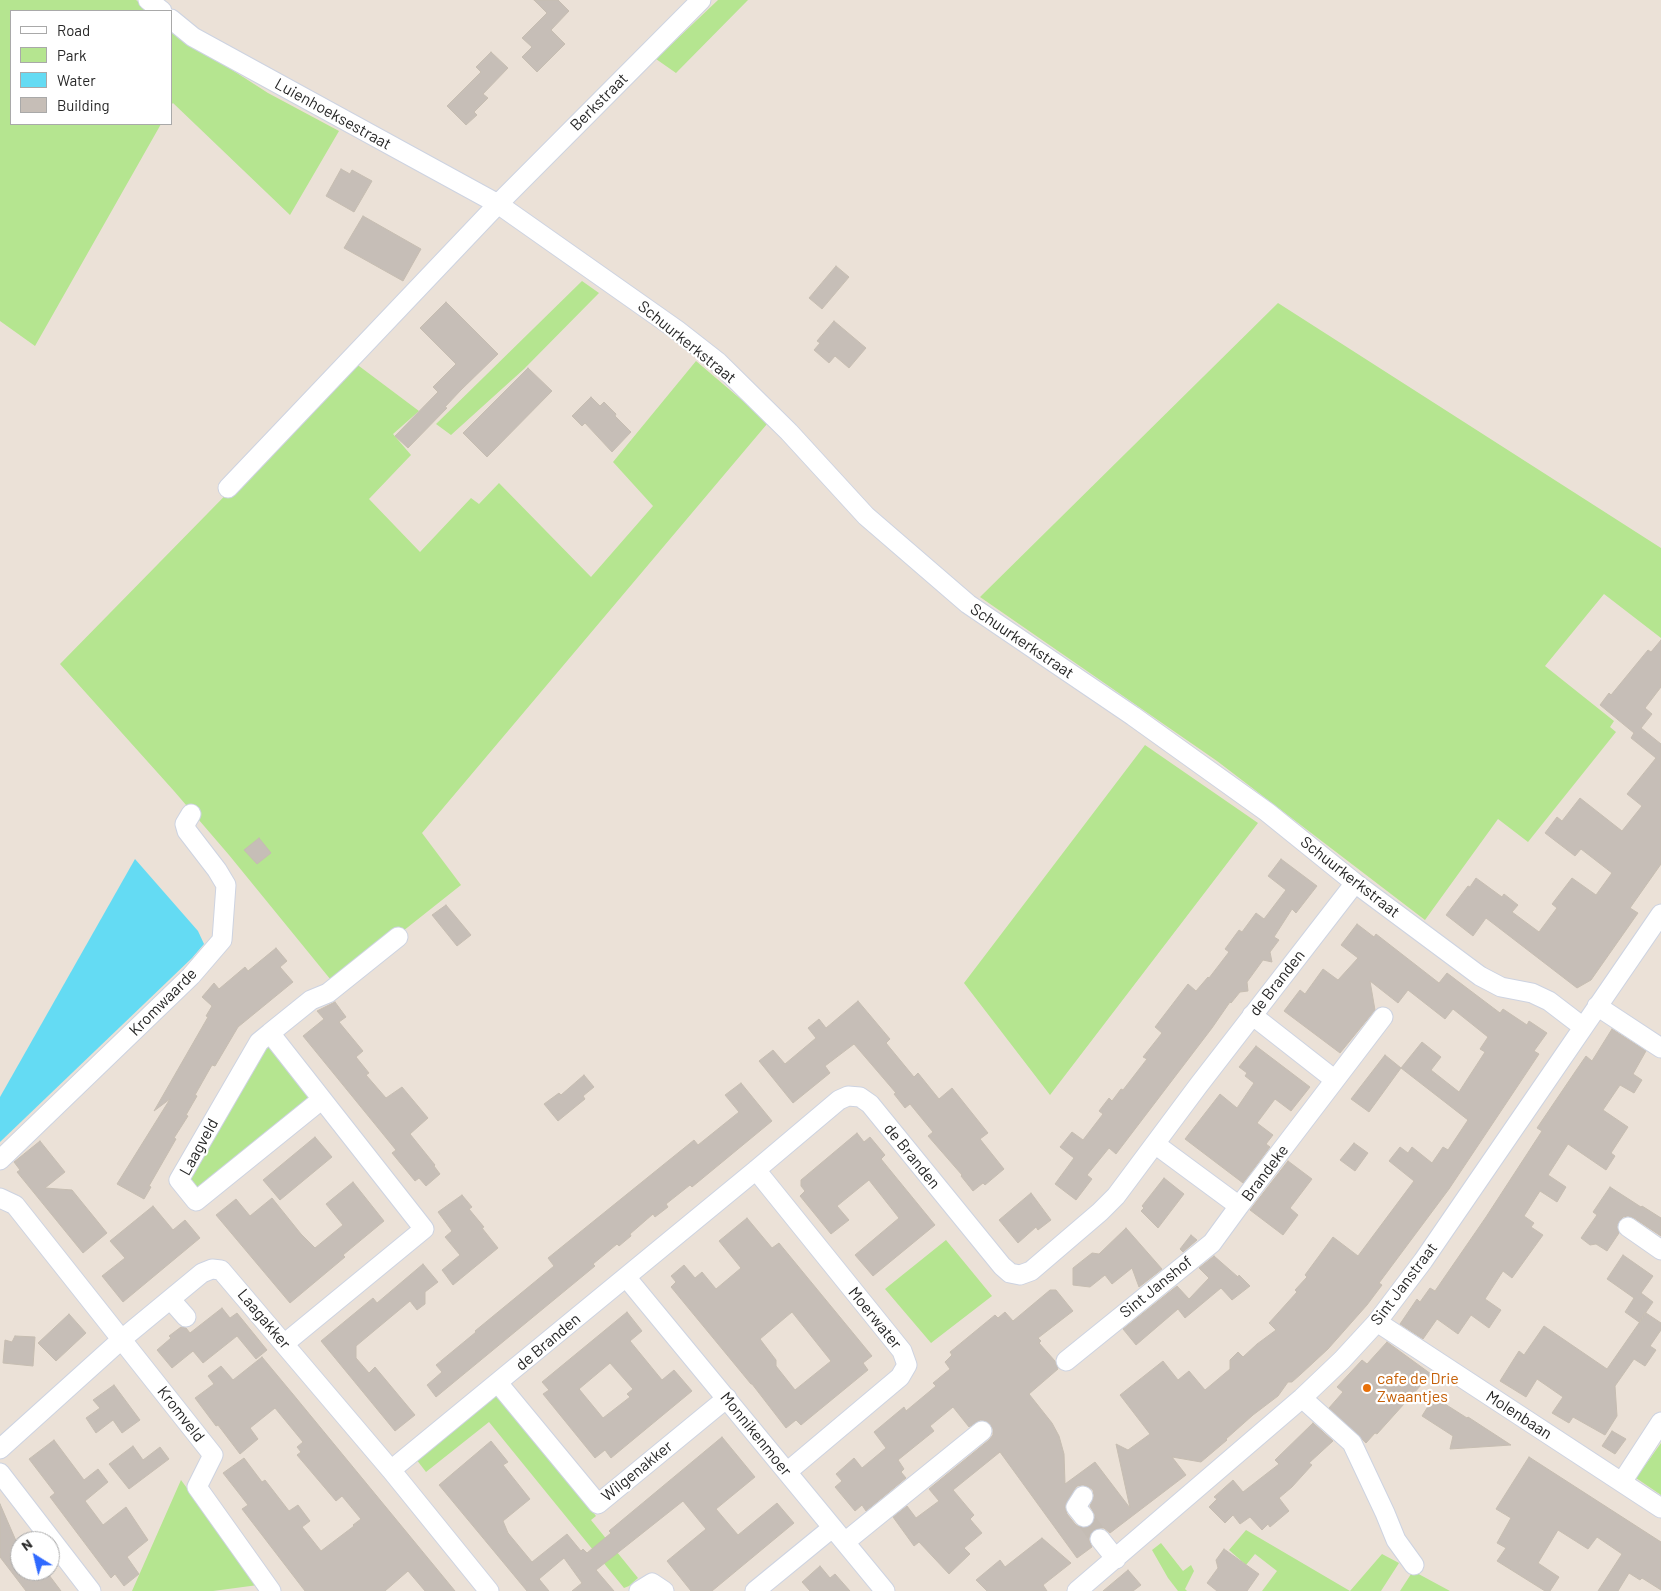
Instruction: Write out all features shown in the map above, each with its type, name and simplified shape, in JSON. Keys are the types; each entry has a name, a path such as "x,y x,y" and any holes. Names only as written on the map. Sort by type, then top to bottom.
{"street":[{"path":"148,0 161,10"},
{"name":"Berkstraat","path":"228,488 498,204 701,0"},
{"name":"Luienhoeksestraat","path":"172,20 193,37 498,204"},
{"name":"Schuurkerkstraat","path":"498,204 677,330 718,362 788,432 866,516 968,604 1134,716 1267,812 1355,883 1480,976 1502,987 1532,993 1549,1001 1583,1027"},
{"name":"Kromwaarde","path":"0,1160 191,976 222,940 226,885 187,831 185,824 191,814"},
{"name":"de Branden","path":"391,1470 839,1100 848,1096 860,1097 871,1106 1002,1266 1010,1273 1020,1275 1031,1271 1116,1196 1252,1015 1355,883"},
{"name":"Sint Janstraat","path":"1077,1591 1302,1398 1342,1360 1377,1322 1423,1261 1661,914"},
{"name":"Laagveld","path":"321,1100 196,1201 179,1180 259,1042 311,1000 328,993 398,937"},
{"path":"1597,1006 1661,1048"},
{"path":"1252,1015 1335,1080"},
{"name":"Brandeke","path":"1155,1144 1239,1206 1383,1017"},
{"path":"270,1033 424,1229 284,1344"},
{"name":"Moerwater","path":"756,1170 902,1351 907,1365 900,1377 787,1472"},
{"path":"0,1198 15,1205 122,1339"},
{"name":"Sint Janshof","path":"1066,1361 1212,1243 1239,1206"},
{"path":"1628,1227 1661,1250"},
{"name":"Laagakker","path":"0,1449 122,1339 202,1273 212,1269 222,1270 391,1470 489,1591"},
{"name":"Monnikenmoer","path":"626,1277 885,1591"},
{"path":"171,1300 186,1317"},
{"name":"Molenbaan","path":"1377,1322 1661,1508"},
{"name":"Kromveld","path":"122,1339 212,1455 197,1486 269,1590"},
{"name":"Wilgenakker","path":"498,1383 598,1504 727,1398"},
{"path":"1302,1398 1352,1443 1396,1540 1414,1565"},
{"path":"1622,1482 1661,1422"},
{"path":"845,1542 982,1431"},
{"path":"0,1473 91,1591"},
{"path":"1083,1496 1076,1507 1084,1517"},
{"path":"755,1591 832,1528"},
{"path":"1100,1538 1116,1558"},
{"path":"639,1591 652,1584 664,1591"}],"green space":[{"path":"0,0 136,0 149,10 10,10 10,125 160,125 35,346 0,321"},
{"path":"718,0 748,0 676,73 656,59"},
{"path":"172,29 268,93 339,131 290,215 173,103"},
{"path":"582,281 599,293 524,369 451,435 436,424"},
{"path":"1278,303 1661,548 1661,638 1604,594 1545,666 1614,721 1610,727 1616,732 1528,842 1498,819 1425,920 1217,761 980,597"},
{"path":"696,361 757,413 767,424 422,833 461,885 335,985 229,855 60,664 355,363 419,411 393,434 411,455 369,499 420,552 471,498 479,504 499,483 591,577 653,506 613,462"},
{"path":"1145,745 1258,823 1050,1095 964,983"},
{"path":"270,1046 310,1098 201,1189 191,1179 266,1048"},
{"path":"946,1240 992,1296 931,1343 885,1289"},
{"path":"497,1393 596,1516 591,1520 638,1578 629,1586 624,1588 489,1422 426,1472 416,1459"},
{"path":"1661,1443 1661,1495 1636,1478"},
{"path":"181,1480 258,1585 213,1591 132,1591"},
{"path":"1246,1530 1350,1591 1262,1591 1277,1571 1255,1554 1246,1565 1229,1550"},
{"path":"1161,1543 1183,1571 1191,1565 1194,1571 1185,1589 1187,1591 1178,1591 1152,1550"},
{"path":"1382,1554 1399,1563 1381,1591 1350,1591"},
{"path":"1413,1571 1450,1591 1400,1591"}],"water":[{"path":"135,859 198,931 204,944 192,958 0,1142 0,1097"}],"building":[{"path":"534,0 558,0 569,11 551,30 565,44 537,72 522,57 532,47 522,38 547,13"},
{"path":"491,52 508,68 483,94 488,98 474,112 477,115 466,125 447,106 481,72 476,67"},
{"path":"341,169 350,174 352,170 372,181 354,212 326,196"},
{"path":"363,216 421,249 403,281 344,248"},
{"path":"836,266 849,277 822,309 809,298"},
{"path":"446,302 498,354 461,390 445,407 447,408 408,448 395,436 438,392 433,387 456,364 420,328"},
{"path":"834,321 866,348 849,368 835,356 829,363 814,350 820,343 817,341"},
{"path":"528,368 552,391 487,457 463,433"},
{"path":"591,397 600,406 604,402 631,432 612,452 585,423 582,426 572,416"},
{"path":"1661,640 1661,687 1645,708 1652,714 1641,728 1661,744 1661,864 1630,908 1638,913 1591,980 1577,988 1486,918 1473,936 1446,915 1476,878 1502,897 1504,894 1518,905 1512,912 1539,932 1557,908 1552,904 1572,878 1596,895 1612,873 1581,849 1575,856 1545,833 1557,817 1562,821 1580,798 1622,831 1642,806 1627,794 1656,758 1631,738 1634,733 1600,705 1609,693 1611,695 1648,650 1651,652"},
{"path":"259,838 271,853 257,864 244,850"},
{"path":"1281,859 1317,886 1296,913 1292,909 1274,937 1279,940 1270,952 1272,962 1263,960 1247,982 1248,991 1240,992 1230,1002 1116,1154 1109,1148 1087,1175 1092,1179 1076,1200 1055,1184 1074,1158 1060,1147 1072,1132 1083,1140 1103,1114 1099,1111 1109,1098 1112,1101 1121,1089 1123,1090 1147,1059 1143,1057 1162,1033 1155,1027 1188,984 1196,991 1209,978 1229,952 1225,949 1239,930 1242,932 1256,913 1264,919 1286,890 1268,876"},
{"path":"446,905 471,935 457,946 432,915"},
{"path":"1357,924 1374,937 1376,934 1439,983 1447,973 1500,1013 1503,1009 1527,1025 1529,1021 1547,1033 1534,1051 1539,1054 1449,1189 1379,1283 1382,1285 1367,1305 1328,1349 1292,1382 1288,1382 1278,1396 1253,1415 1201,1462 1172,1457 1186,1475 1110,1533 1104,1528 1093,1530 1089,1540 1092,1547 1077,1558 1000,1452 953,1490 974,1515 970,1519 982,1533 964,1548 970,1554 949,1574 919,1542 914,1546 893,1517 907,1506 916,1518 939,1501 929,1489 993,1435 993,1429 986,1421 980,1420 969,1427 953,1407 930,1426 934,1431 898,1460 904,1469 901,1472 906,1478 866,1511 862,1505 855,1511 835,1487 842,1481 836,1474 854,1458 862,1468 886,1448 874,1432 904,1407 906,1411 936,1386 933,1383 950,1369 945,1362 952,1355 950,1352 995,1315 998,1318 1005,1312 1013,1321 1050,1290 1056,1290 1073,1311 1038,1338 1041,1341 1039,1343 1055,1361 1058,1369 1029,1394 1052,1423 1059,1436 1064,1454 1065,1484 1095,1462 1130,1508 1116,1444 1128,1450 1150,1434 1120,1395 1163,1361 1178,1380 1189,1371 1205,1390 1230,1369 1230,1360 1238,1352 1243,1357 1276,1330 1269,1323 1297,1292 1295,1290 1307,1277 1305,1275 1333,1237 1358,1256 1414,1181 1389,1161 1400,1147 1408,1153 1412,1147 1432,1163 1443,1147 1448,1150 1468,1120 1401,1068 1422,1042 1441,1057 1431,1070 1459,1092 1485,1052 1480,1049 1488,1037 1453,1009 1445,1019 1408,990 1398,1003 1370,981 1375,1010 1340,1053 1284,1011 1300,990 1305,994 1323,969 1338,980 1358,958 1341,945","holes":["1077,1486 1089,1487 1093,1490 1094,1496 1090,1506 1095,1515 1095,1521 1085,1528 1079,1527 1067,1514 1065,1507"]},
{"path":"276,948 287,961 280,967 293,982 238,1027 215,1066 212,1065 195,1095 197,1096 186,1115 188,1116 174,1138 176,1139 149,1186 151,1187 144,1199 117,1184 170,1099 154,1111 208,1017 206,1016 212,1006 202,997 214,983 219,989 245,967 248,971"},
{"path":"858,1001 890,1039 886,1043 914,1077 918,1073 939,1099 952,1088 988,1133 980,1139 1004,1169 985,1185 983,1183 973,1191 962,1175 928,1136 933,1132 910,1104 905,1108 894,1094 896,1093 854,1044 825,1066 830,1073 793,1103 759,1061 773,1050 785,1064 816,1038 808,1028 819,1019 826,1028"},
{"path":"335,1002 346,1017 339,1022 363,1051 356,1057 369,1073 366,1075 386,1098 402,1087 428,1118 410,1134 440,1174 426,1186 419,1178 415,1181 392,1153 396,1150 303,1036 324,1019 317,1011"},
{"path":"1612,1029 1646,1051 1633,1074 1642,1080 1634,1093 1620,1085 1603,1110 1628,1127 1611,1153 1615,1156 1606,1170 1568,1144 1548,1175 1566,1187 1557,1202 1540,1191 1524,1216 1534,1223 1531,1227 1543,1235 1512,1278 1503,1271 1485,1299 1501,1310 1489,1328 1471,1315 1458,1334 1437,1319 1423,1339 1400,1324 1417,1299 1420,1302 1430,1288 1435,1291 1542,1131 1537,1128 1586,1056 1592,1061"},
{"path":"1256,1046 1310,1087 1291,1111 1275,1099 1257,1123 1273,1135 1266,1144 1270,1147 1243,1183 1185,1139 1220,1094 1237,1108 1254,1083 1245,1076 1247,1073 1239,1067"},
{"path":"1385,1055 1401,1068 1369,1112 1351,1099"},
{"path":"584,1075 594,1087 583,1096 585,1099 558,1121 544,1104 559,1093 561,1095"},
{"path":"741,1083 772,1121 692,1187 690,1185 666,1204 668,1207 655,1217 653,1214 630,1234 631,1236 619,1246 617,1244 593,1264 595,1266 436,1397 427,1385 442,1372 436,1365 554,1266 548,1258 694,1140 698,1145 739,1112 725,1095"},
{"path":"857,1133 864,1142 870,1137 885,1155 881,1159 935,1225 873,1276 855,1255 899,1218 869,1180 837,1206 849,1220 831,1234 800,1196 805,1191 801,1186 801,1180"},
{"path":"315,1137 332,1157 280,1200 263,1180"},
{"path":"40,1141 65,1172 45,1188 72,1190 107,1233 83,1253 17,1172 20,1170 14,1162"},
{"path":"1354,1143 1368,1153 1355,1171 1340,1160"},
{"path":"1288,1161 1312,1179 1290,1208 1298,1215 1283,1235 1250,1210"},
{"path":"1164,1178 1184,1194 1158,1228 1141,1211 1144,1208 1142,1206"},
{"path":"353,1182 384,1221 290,1303 216,1215 236,1199 250,1216 272,1198 315,1248 343,1225 326,1204"},
{"path":"1610,1187 1661,1218 1661,1236 1628,1216 1623,1217 1619,1221 1617,1227 1619,1233 1607,1251 1596,1244 1590,1245 1581,1238 1597,1215 1593,1212"},
{"path":"1031,1193 1051,1220 1038,1230 1036,1227 1018,1243 999,1220"},
{"path":"462,1195 472,1207 469,1209 498,1248 453,1285 442,1270 460,1255 445,1237 452,1231 438,1212"},
{"path":"153,1206 173,1230 185,1220 200,1238 123,1302 102,1276 125,1258 110,1241"},
{"path":"747,1218 772,1248 779,1243 872,1356 863,1363 868,1370 801,1425 796,1420 786,1428 671,1287 676,1282 671,1276 684,1265 695,1278 702,1272 716,1289 741,1268 719,1241","holes":["792,1312 831,1361 795,1390 776,1366 776,1360 760,1339"]},
{"path":"1126,1228 1162,1269 1139,1287 1132,1268 1112,1284 1105,1275 1090,1287 1073,1285 1073,1268 1092,1253 1099,1254"},
{"path":"1191,1235 1197,1240 1183,1252 1180,1249"},
{"path":"1623,1255 1653,1276 1641,1293 1653,1302 1639,1322 1625,1312 1634,1298 1607,1279"},
{"path":"1214,1256 1250,1286 1232,1300 1221,1288 1185,1318 1178,1309 1136,1345 1123,1329 1177,1286 1189,1299 1209,1278 1199,1268"},
{"path":"423,1264 438,1282 425,1292 425,1304 417,1310 410,1301 356,1346 356,1358 369,1373 375,1367 415,1415 395,1431 321,1341 373,1298 377,1303"},
{"path":"222,1308 230,1318 237,1313 267,1350 256,1359 237,1336 203,1363 193,1351 172,1368 157,1350 171,1338 169,1336 181,1327 186,1328 190,1333"},
{"path":"627,1312 642,1331 630,1341 662,1380 674,1370 692,1391 611,1458 605,1450 595,1458 543,1394 549,1390 542,1382","holes":["610,1363 633,1389 627,1394 630,1397 603,1418 579,1389"]},
{"path":"1646,1313 1661,1323 1661,1330 1650,1346 1656,1350 1645,1366 1634,1359 1615,1386 1617,1416 1605,1435 1573,1417 1569,1423 1552,1413 1563,1397 1537,1379 1526,1397 1500,1381 1519,1351 1524,1355 1544,1326 1607,1369"},
{"path":"69,1314 86,1333 56,1361 38,1343"},
{"path":"15,1336 35,1337 33,1366 3,1363 5,1340 12,1342"},
{"path":"1387,1342 1431,1374 1377,1434 1375,1433 1366,1443 1329,1408 1343,1392 1337,1387 1362,1360 1367,1364"},
{"path":"262,1357 455,1591 425,1591 408,1571 385,1591 305,1591 242,1509 248,1505 223,1473 244,1458 262,1482 265,1480 289,1511 298,1505 310,1521 302,1527 321,1551 361,1519 342,1496 336,1501 297,1455 301,1452 297,1447 303,1442 275,1408 250,1428 258,1439 240,1454 195,1398 214,1384 208,1376 221,1366 233,1380"},
{"path":"114,1385 140,1420 122,1433 113,1420 96,1433 86,1418 100,1408 93,1400"},
{"path":"1434,1397 1511,1445 1450,1449 1453,1436 1422,1416"},
{"path":"1313,1423 1333,1441 1309,1463 1312,1465 1279,1498 1289,1511 1270,1527 1268,1524 1262,1530 1250,1517 1240,1524 1233,1515 1225,1523 1209,1507 1217,1499 1214,1497 1233,1480 1243,1492 1279,1464 1275,1460"},
{"path":"1612,1431 1626,1439 1615,1454 1602,1446"},
{"path":"722,1437 755,1477 716,1509 738,1535 777,1503 794,1523 712,1591 691,1591 667,1561 706,1529 683,1501 596,1570 614,1591 572,1591 582,1583 564,1558 539,1579 549,1591 527,1591 439,1485 491,1441 508,1462 503,1465 530,1499 503,1521 508,1533 532,1562 567,1534 581,1551 583,1549 587,1553 611,1533 609,1531"},
{"path":"54,1440 84,1480 98,1469 108,1482 85,1501 103,1525 126,1507 148,1540 127,1557 139,1574 124,1586 115,1574 111,1578 50,1497 55,1493 29,1459"},
{"path":"133,1446 143,1460 160,1447 169,1459 129,1489 109,1464"},
{"path":"1529,1457 1661,1542 1661,1590 1642,1578 1640,1580 1629,1573 1618,1591 1598,1591 1622,1554 1597,1537 1588,1549 1558,1530 1538,1563 1559,1577 1550,1591 1545,1591 1497,1561 1506,1548 1497,1543 1511,1518 1496,1509"},
{"path":"0,1504 12,1531 10,1531 10,1570 0,1557"},
{"path":"1042,1538 1071,1563 1043,1585 1047,1591 987,1591 976,1580 1000,1560 1005,1567"},
{"path":"1224,1549 1259,1574 1247,1591 1217,1591 1207,1583 1218,1568 1216,1560"},
{"path":"820,1566 830,1578 835,1574 850,1591 810,1591 802,1582"},
{"path":"1128,1570 1141,1585 1133,1591 1103,1591"},
{"path":"18,1581 54,1581 61,1591 26,1591"}],"tunnel":[{"path":"1084,1517 1100,1539"}],"place":[{"name":"cafe de Drie Zwaantjes","path":"1367,1388"}]}
